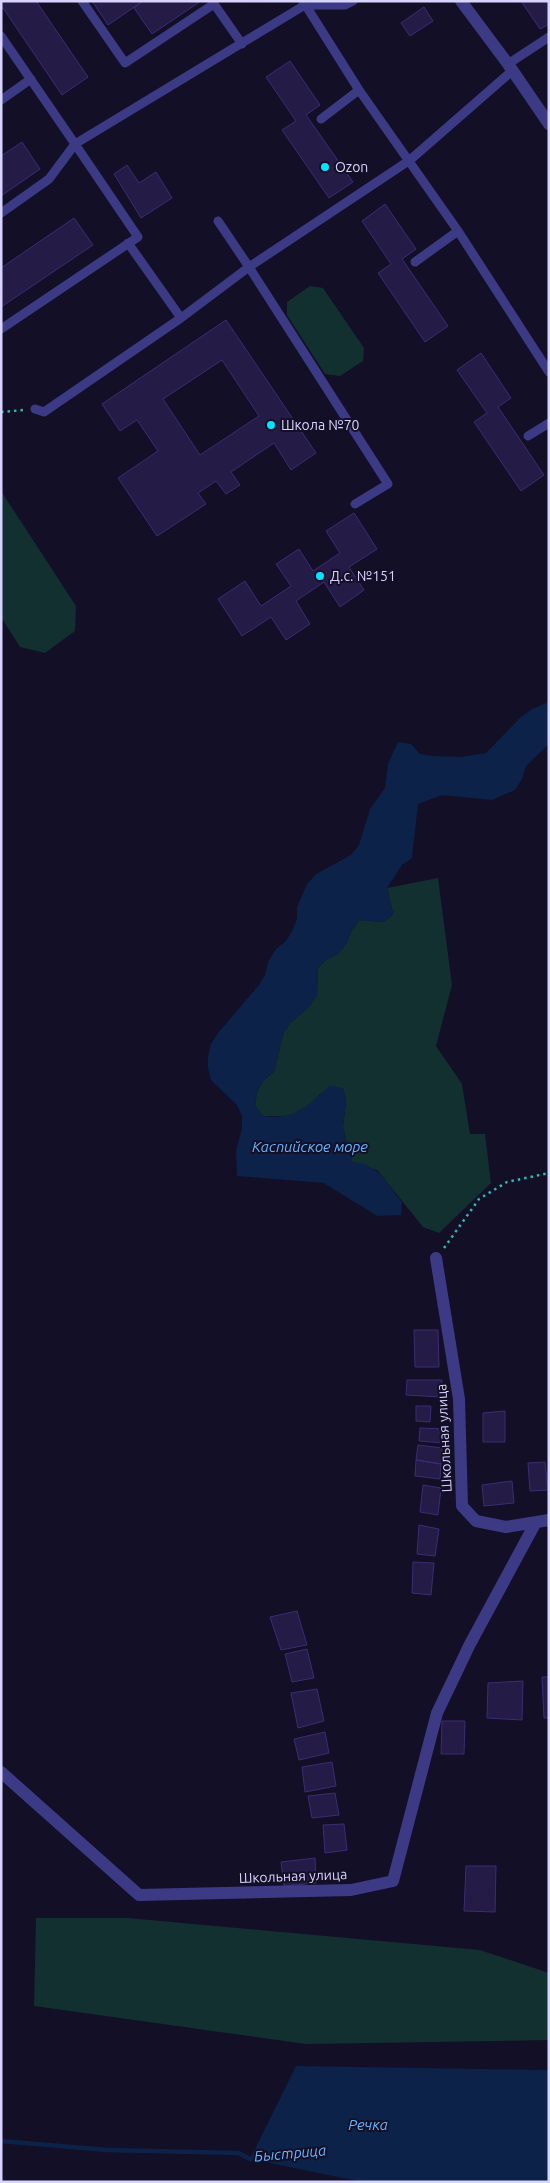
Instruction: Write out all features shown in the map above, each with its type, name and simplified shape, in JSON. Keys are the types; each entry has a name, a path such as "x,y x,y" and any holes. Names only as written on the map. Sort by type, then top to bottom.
{"street":[{"path":"461,1 510,68 544,108 549,124"},
{"name":"Школьная улица","path":"436,1258 459,1399 462,1506 476,1521 506,1527 542,1521"},
{"name":"Школьная улица","path":"1,1772 140,1895 351,1890 393,1880 437,1713 470,1644 542,1521"}],"lane":[{"path":"82,1 125,63 213,3 242,44"},
{"path":"1,213 49,179 75,144 242,44 304,3 345,5 353,1"},
{"path":"304,3 359,90 410,160 458,231 549,372"},
{"path":"1,36 138,237 1,329"},
{"path":"35,409 44,412 181,318 249,267 410,160 510,68 549,37"},
{"path":"1,100 31,79"},
{"path":"320,119 359,90"},
{"path":"218,221 388,484 355,504"},
{"path":"415,262 458,231"},
{"path":"128,243 181,318"},
{"path":"528,436 549,423"}],"path":[{"path":"1,412 35,409"},
{"path":"436,1258 479,1199 508,1182 549,1173"}],"green space":[{"path":"310,286 323,288 364,348 363,361 340,376 325,374 287,315 287,302"},
{"path":"1,491 76,606 75,631 45,653 20,647 1,617"},
{"path":"438,878 452,985 436,1046 462,1084 470,1134 485,1134 491,1183 439,1233 423,1227 377,1170 352,1162 352,1148 346,1140 343,1127 346,1101 343,1088 320,1094 312,1103 290,1116 263,1116 255,1106 257,1092 263,1081 274,1072 283,1034 290,1023 309,1007 317,995 318,968 327,959 338,954 346,944 359,920 384,922 393,914 387,888"},
{"path":"36,1918 128,1918 480,1950 549,1973 549,2040 306,2044 34,2006"}],"water":[{"name":"Каспийское море","path":"549,702 549,744 526,766 522,779 515,790 492,800 442,795 418,804 412,858 402,865 387,888 393,914 384,922 359,920 346,944 338,954 327,959 318,968 317,995 309,1007 290,1023 283,1034 274,1072 263,1081 257,1092 255,1106 263,1116 275,1117 293,1114 330,1086 343,1088 346,1101 343,1127 346,1140 352,1148 352,1162 370,1167 382,1176 402,1202 401,1215 377,1216 324,1183 237,1176 236,1151 242,1128 242,1116 237,1105 211,1080 208,1056 211,1044 218,1033 259,985 265,975 268,962 276,949 286,941 292,931 297,919 297,907 307,884 316,874 351,855 359,845 370,809 385,788 388,764 398,742 411,744 420,754 433,756 460,757 486,753 521,717 532,709"},
{"name":"Речка","path":"296,2066 549,2070 549,2182 362,2182 250,2159"}],"building":[{"path":"1,1 36,1 88,77 62,95 1,5"},
{"path":"92,1 143,1 108,25"},
{"path":"143,1 201,1 152,34 134,8"},
{"path":"521,1 549,1 549,24 540,29"},
{"path":"424,7 433,21 410,36 401,23"},
{"path":"290,61 320,105 306,115 353,182 329,198 282,130 296,121 266,77"},
{"path":"22,142 40,169 1,196 1,156"},
{"path":"127,165 139,183 156,172 172,198 141,218 114,174"},
{"path":"385,204 416,249 402,259 448,326 425,342 378,273 391,264 362,221"},
{"path":"74,218 93,245 1,307 1,268"},
{"name":"Школа №70","path":"226,320 316,453 291,470 274,443 231,472 240,485 226,494 216,481 198,493 206,504 157,536 118,478 158,451 137,420 120,431 102,404","holes":["222,360 259,416 200,455 163,399"]},
{"path":"481,353 511,398 498,407 544,475 521,491 474,422 487,413 457,370"},
{"name":"Д.с. №151","path":"354,513 377,549 349,567 364,590 340,607 324,582 296,601 310,624 286,640 271,617 242,636 218,599 245,581 261,606 291,586 276,564 299,549 313,571 340,553 326,531"},
{"path":"414,1330 438,1330 439,1367 415,1367"},
{"path":"407,1380 442,1380 441,1397 406,1395"},
{"path":"416,1406 431,1406 430,1422 416,1421"},
{"path":"505,1411 505,1442 483,1442 483,1413"},
{"path":"420,1428 444,1429 444,1443 419,1441"},
{"path":"418,1445 442,1448 441,1464 416,1460"},
{"path":"416,1460 441,1464 440,1479 415,1476"},
{"path":"545,1462 548,1490 530,1491 528,1463"},
{"path":"512,1481 514,1503 484,1506 482,1485"},
{"path":"423,1485 441,1488 438,1515 420,1512"},
{"path":"419,1525 439,1529 435,1556 417,1554"},
{"path":"413,1562 434,1563 431,1595 412,1593"},
{"path":"297,1611 307,1645 281,1650 270,1617"},
{"path":"307,1649 314,1678 292,1682 285,1654"},
{"path":"542,1677 549,1677 549,1718 544,1718"},
{"path":"523,1681 522,1720 487,1718 488,1683"},
{"path":"317,1689 324,1721 298,1728 291,1693"},
{"path":"442,1721 465,1721 464,1754 441,1754"},
{"path":"325,1732 329,1753 299,1760 294,1739"},
{"path":"332,1762 336,1786 305,1792 302,1767"},
{"path":"335,1793 339,1815 312,1818 308,1796"},
{"path":"344,1824 347,1850 325,1853 323,1825"},
{"path":"315,1858 316,1883 284,1886 281,1862"},
{"path":"466,1866 496,1866 495,1912 464,1911"}],"waterway":[{"name":"Быстрица","path":"1,2141 107,2150 239,2153 250,2159 253,2158"}],"place":[{"name":"Ozon","path":"325,167"},
{"name":"Школа №70","path":"271,425"},
{"name":"Д.с. №151","path":"320,576"}]}
